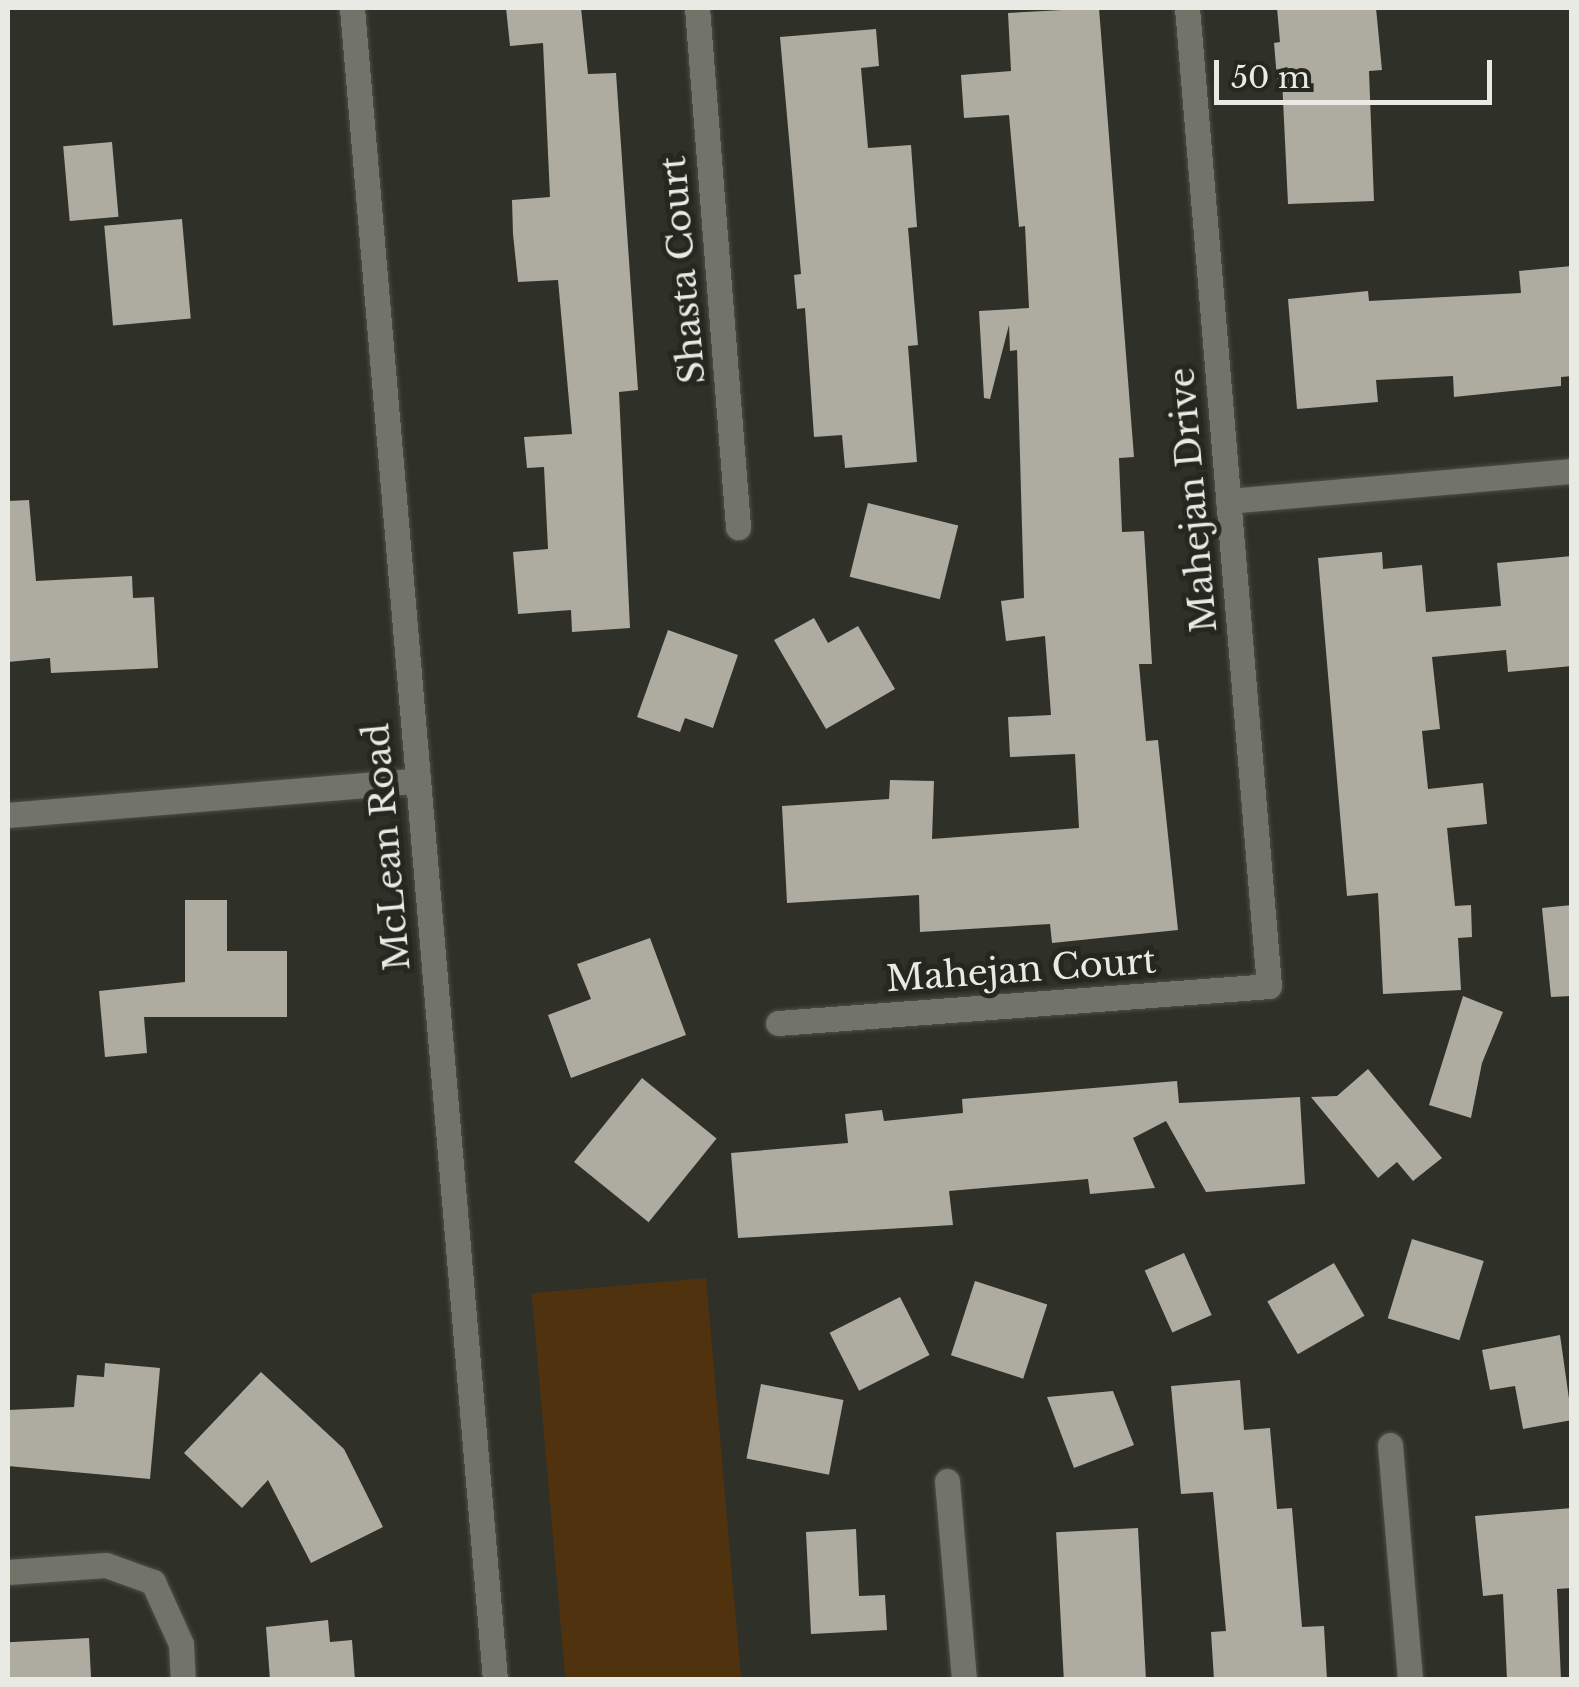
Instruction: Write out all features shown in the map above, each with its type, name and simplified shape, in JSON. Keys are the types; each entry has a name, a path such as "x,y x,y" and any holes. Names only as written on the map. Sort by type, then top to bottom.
{"street":[{"name":"McLean Road","path":"352,8 495,1680"},
{"name":"Shasta Court","path":"697,8 738,526"},
{"name":"Mahejan Drive","path":"1186,8 1268,986"},
{"path":"1228,501 1572,471"},
{"path":"8,814 416,781"},
{"name":"Mahejan Court","path":"778,1022 1268,986"},
{"path":"1390,1445 1410,1680"},
{"path":"947,1480 964,1680"},
{"path":"8,1572 106,1564 153,1582 181,1644 184,1680"}],"shaded area":[{"path":"706,1278 741,1678 566,1680 532,1293"}],"building":[{"path":"506,8 581,8 588,74 616,73 638,390 619,392 630,628 572,632 571,610 518,614 513,552 548,549 544,467 527,468 524,437 572,434 558,280 518,282 513,234 512,200 550,197 543,43 510,46"},
{"path":"1099,8 1134,457 1119,458 1122,532 1144,531 1152,664 1139,664 1146,741 1158,740 1178,930 1052,943 1050,924 920,932 919,895 787,903 782,806 889,799 890,780 934,781 932,839 1079,828 1075,754 1010,757 1008,717 1051,715 1045,636 1006,641 1001,601 1024,598 1017,350 1010,351 1009,325 990,399 984,398 979,311 1029,308 1025,226 1019,227 1009,115 964,118 961,75 1011,71 1008,13"},
{"path":"1277,8 1376,8 1382,70 1369,71 1374,201 1288,204 1282,79 1277,79 1274,43 1280,42"},
{"path":"876,29 879,66 861,68 868,148 911,145 917,227 908,228 918,345 908,346 917,462 845,468 842,435 814,437 805,308 797,309 794,275 801,274 780,37"},
{"path":"112,142 119,217 70,221 63,146"},
{"path":"182,219 191,319 113,325 104,226"},
{"path":"1572,266 1572,376 1561,377 1561,386 1454,397 1453,376 1376,380 1378,402 1297,409 1288,299 1368,291 1369,301 1521,293 1519,271"},
{"path":"29,500 36,581 132,576 133,598 154,597 158,668 51,673 50,658 8,662 8,501"},
{"path":"868,503 958,525 940,599 850,577"},
{"path":"1382,552 1383,569 1422,565 1426,612 1501,606 1497,563 1572,556 1572,666 1508,672 1506,650 1432,657 1440,729 1422,731 1428,789 1483,783 1487,824 1447,828 1455,906 1471,905 1472,937 1458,938 1461,990 1383,994 1378,893 1347,896 1318,558"},
{"path":"814,618 828,643 858,626 895,689 826,729 774,640"},
{"path":"668,630 738,655 713,728 685,718 680,732 637,717"},
{"path":"185,900 227,900 227,951 287,951 287,1017 144,1017 147,1053 105,1057 99,991 185,982"},
{"path":"1572,905 1572,996 1551,997 1542,908"},
{"path":"650,938 686,1035 571,1078 548,1015 591,999 577,964"},
{"path":"1463,996 1503,1012 1482,1063 1471,1118 1429,1105"},
{"path":"1368,1069 1442,1158 1413,1181 1397,1162 1378,1178 1311,1097 1337,1096"},
{"path":"642,1078 717,1138 649,1222 574,1162"},
{"path":"1177,1081 1179,1103 1300,1097 1305,1184 1206,1192 1166,1121 1133,1138 1155,1188 1090,1194 1088,1179 949,1191 953,1225 738,1238 731,1153 848,1143 845,1114 882,1110 884,1121 963,1113 962,1099"},
{"path":"1412,1239 1484,1261 1459,1340 1388,1318"},
{"path":"1184,1253 1212,1315 1172,1333 1145,1270"},
{"path":"1334,1263 1364,1316 1298,1354 1267,1302"},
{"path":"975,1281 1047,1304 1023,1379 951,1355"},
{"path":"900,1297 930,1355 859,1391 830,1333"},
{"path":"1560,1335 1572,1420 1523,1429 1515,1386 1490,1390 1482,1350"},
{"path":"105,1363 160,1368 150,1479 8,1466 8,1410 74,1407 77,1375 104,1377"},
{"path":"261,1372 344,1449 383,1527 311,1563 268,1480 242,1508 184,1453"},
{"path":"1240,1380 1244,1430 1270,1428 1277,1509 1292,1508 1302,1627 1324,1626 1327,1680 1214,1680 1211,1632 1226,1631 1213,1492 1181,1494 1171,1386"},
{"path":"761,1384 843,1400 829,1475 746,1459"},
{"path":"1113,1391 1134,1445 1074,1468 1047,1397"},
{"path":"1572,1508 1572,1588 1557,1589 1561,1680 1507,1680 1503,1594 1483,1596 1475,1516"},
{"path":"1138,1528 1146,1680 1064,1680 1056,1532"},
{"path":"856,1529 859,1596 885,1595 887,1630 811,1634 806,1532"},
{"path":"328,1620 330,1642 352,1640 355,1680 270,1680 266,1627"},
{"path":"89,1638 91,1680 10,1680 8,1642"}]}
